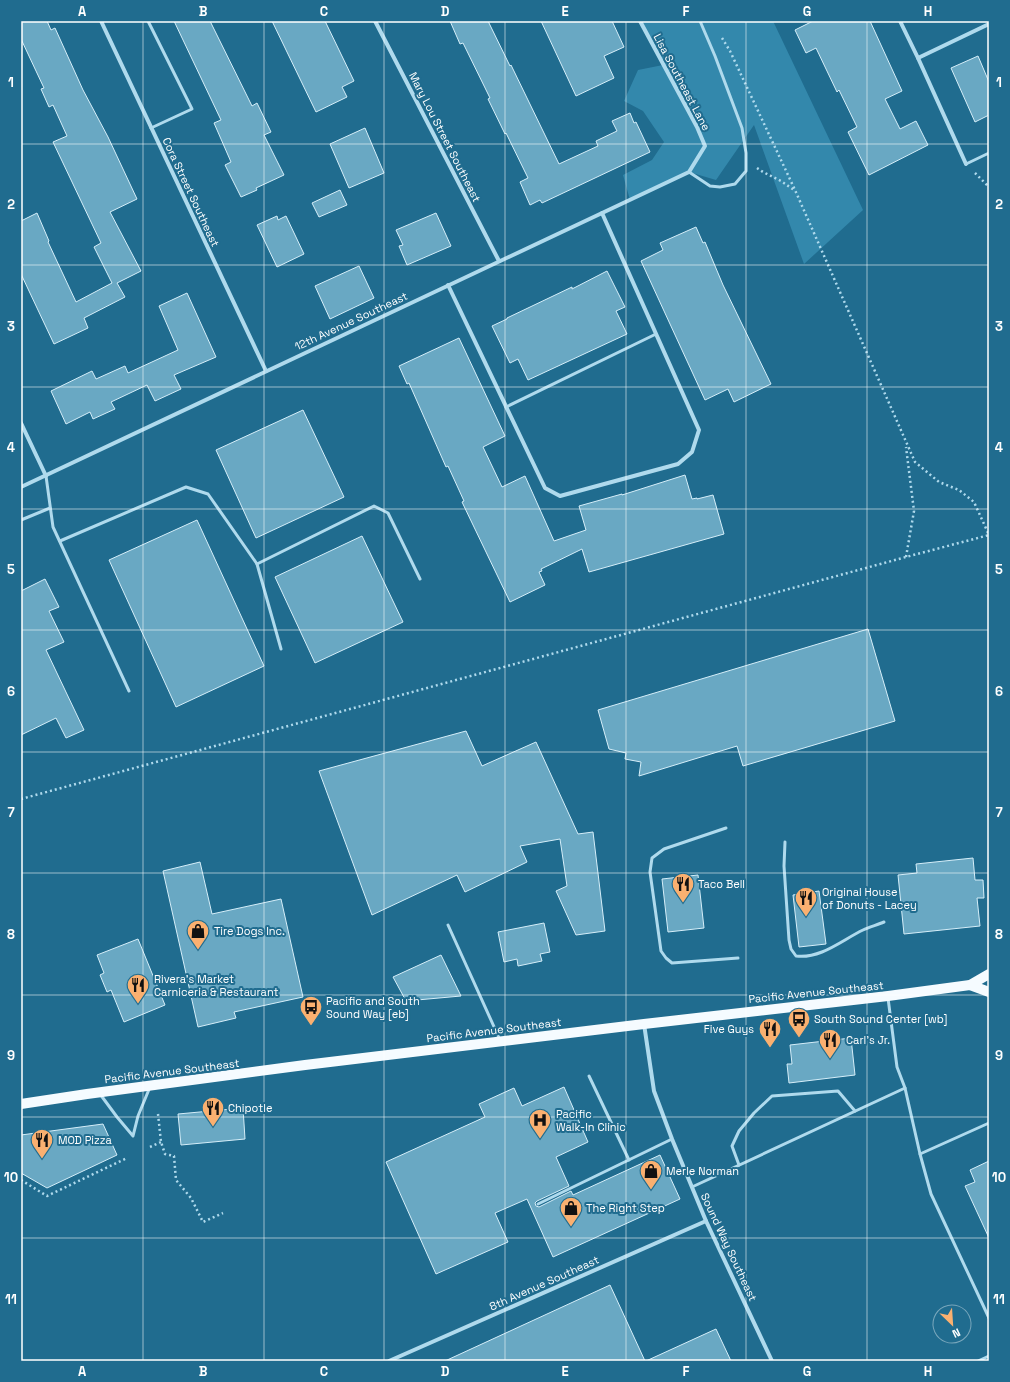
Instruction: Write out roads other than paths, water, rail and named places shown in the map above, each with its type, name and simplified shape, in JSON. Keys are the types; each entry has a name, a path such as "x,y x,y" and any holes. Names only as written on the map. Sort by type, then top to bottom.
{"main road":[{"name":"Pacific Avenue Southeast","path":"21,1104 151,1085 500,1041 888,996 970,985 989,974"},
{"name":"Pacific Avenue Southeast","path":"970,985 989,992"}],"street":[{"name":"Cora Street Southeast","path":"102,21 266,371"},
{"name":"Mary Lou Street Southeast","path":"375,21 499,261"},
{"name":"Lisa Southeast Lane","path":"640,21 697,127 705,146 689,172"},
{"path":"900,21 966,164"},
{"path":"918,58 989,24"},
{"name":"12th Avenue Southeast","path":"21,487 689,172"},
{"path":"448,285 545,488 560,496 678,464 692,452 699,430 602,213"},
{"path":"21,422 46,476"},
{"name":"Sound Way Southeast","path":"644,1024 654,1092 706,1221 772,1361"},
{"name":"8th Avenue Southeast","path":"389,1361 706,1221"}],"lane":[{"path":"148,21 192,109 151,128"},
{"path":"689,172 710,186 720,187 735,184 746,171 746,154 742,128 700,21"},
{"path":"966,164 989,154"},
{"path":"506,407 656,334"},
{"path":"46,476 53,527 129,691"},
{"path":"60,541 186,487 208,494 257,564 282,649"},
{"path":"257,564 374,506 388,513 420,579"},
{"path":"21,520 50,508"},
{"path":"726,828 664,849 652,858 650,872 661,951 666,958 672,963 738,958"},
{"path":"785,842 784,866 789,940 791,949 796,956 804,957 816,954 864,929 884,922"},
{"path":"448,925 500,1041"},
{"path":"888,996 897,1067 905,1088 930,1194 989,1318"},
{"path":"589,1076 629,1160"},
{"path":"99,1092 133,1136 138,1116 151,1085"},
{"path":"692,1187 905,1088"},
{"path":"739,1165 732,1146 739,1131 754,1113 772,1096 838,1091 855,1111"},
{"path":"920,1154 989,1123"},
{"path":"538,1204 672,1139"},
{"path":"978,1361 989,1356"}],"place":[{"name":"Taco Bell","path":"683,904"},
{"name":"Original House of Donuts - Lacey","path":"806,918"},
{"name":"Tire Dogs Inc.","path":"198,950"},
{"name":"Rivera’s Market Carniceria & Restaurant","path":"138,1004"},
{"name":"Pacific and South Sound Way [eb]","path":"311,1026"},
{"name":"South Sound Center [wb]","path":"799,1038"},
{"name":"Five Guys","path":"770,1048"},
{"name":"Carl's Jr.","path":"830,1060"},
{"name":"Chipotle","path":"213,1128"},
{"name":"Pacific Walk-In Clinic","path":"540,1140"},
{"name":"MOD Pizza","path":"42,1160"},
{"name":"Merle Norman","path":"651,1190"},
{"name":"The Right Step","path":"571,1228"}]}
